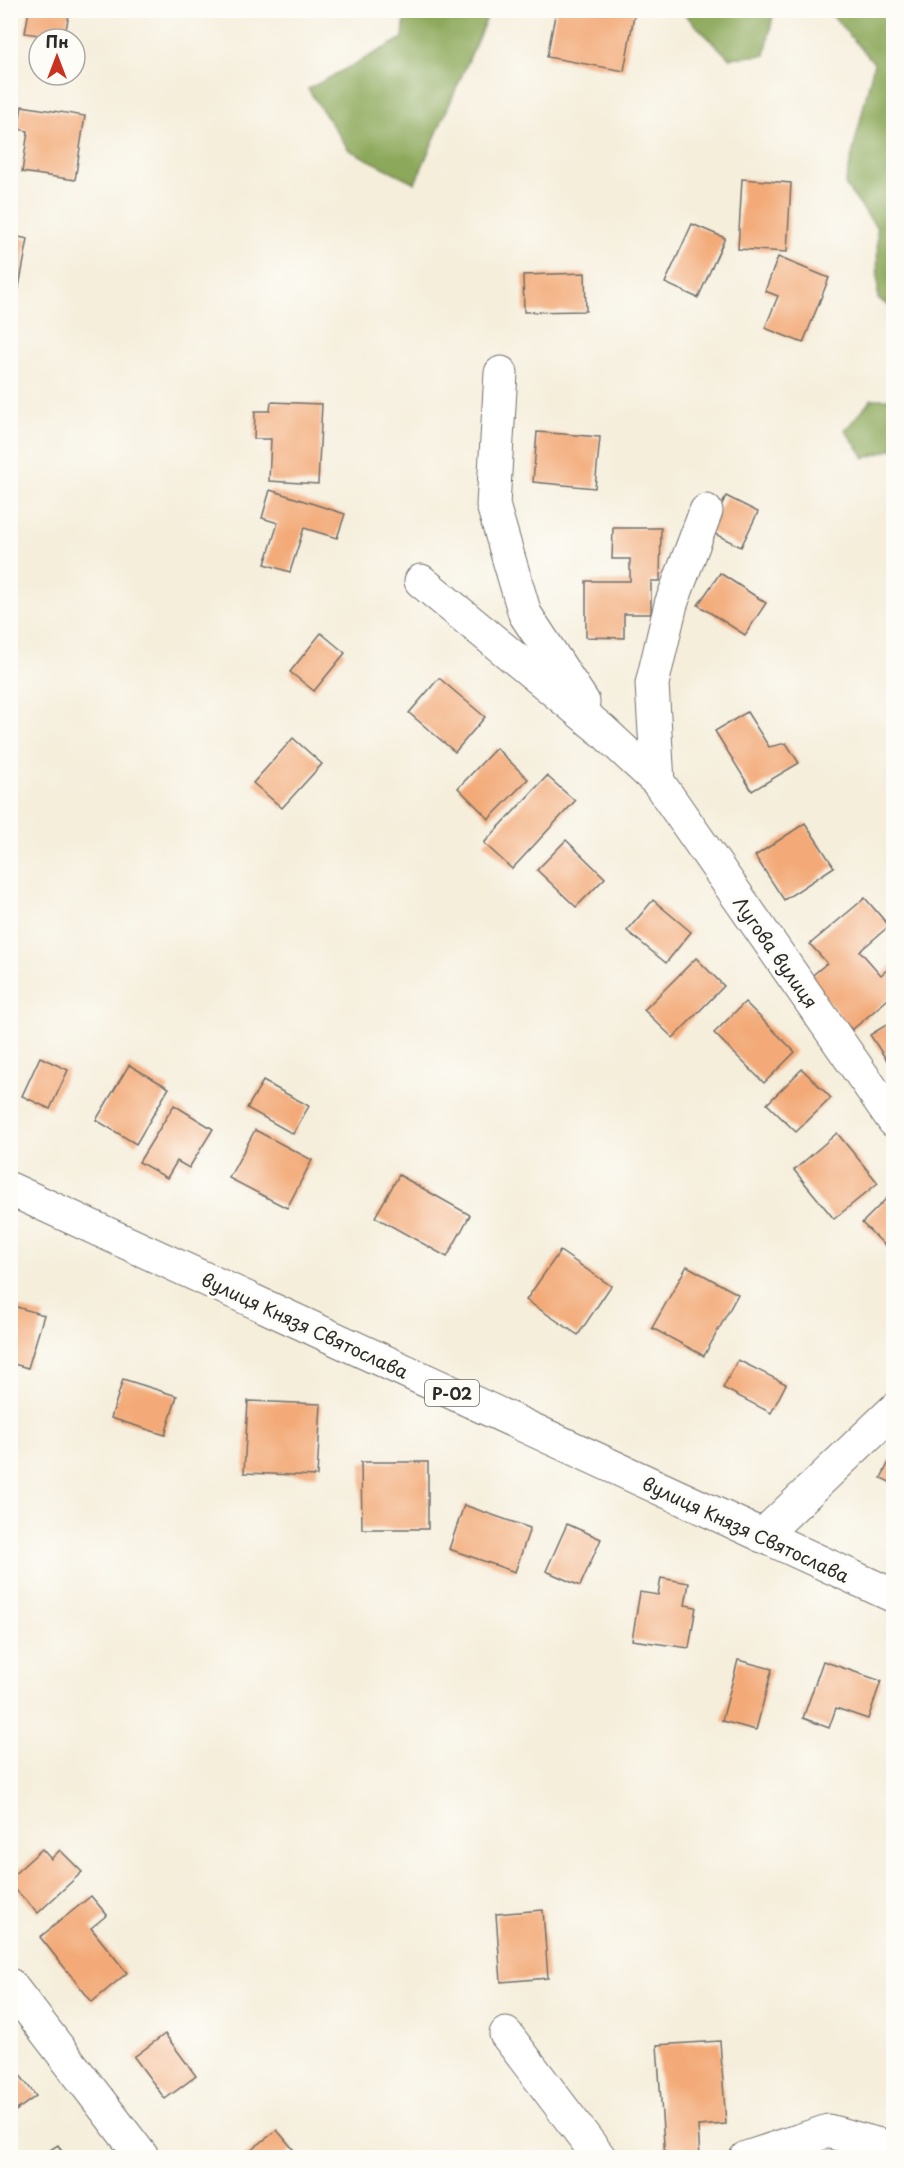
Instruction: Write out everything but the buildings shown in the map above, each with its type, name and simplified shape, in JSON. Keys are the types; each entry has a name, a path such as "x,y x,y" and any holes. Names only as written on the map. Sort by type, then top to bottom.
{"street":[{"name":"Лугова вулиця","path":"501,373 493,505 525,614 603,731"},
{"path":"658,782 652,684 671,604 706,511"},
{"name":"Лугова вулиця","path":"421,580 603,731 658,782 894,1121"},
{"name":"вулиця Князя Святослава","path":"10,1189 894,1596"},
{"path":"762,1536 894,1410"},
{"path":"10,1985 143,2157"},
{"path":"506,2034 600,2157"},
{"path":"746,2157 828,2131 894,2149"}],"green space":[{"path":"405,11 490,11 415,183 349,150 308,89 403,38"},
{"path":"681,11 774,11 765,55 729,58"},
{"path":"828,11 893,11 893,308 878,299 877,228 845,185 874,63"},
{"path":"872,399 893,399 893,449 865,458 845,430"}]}
